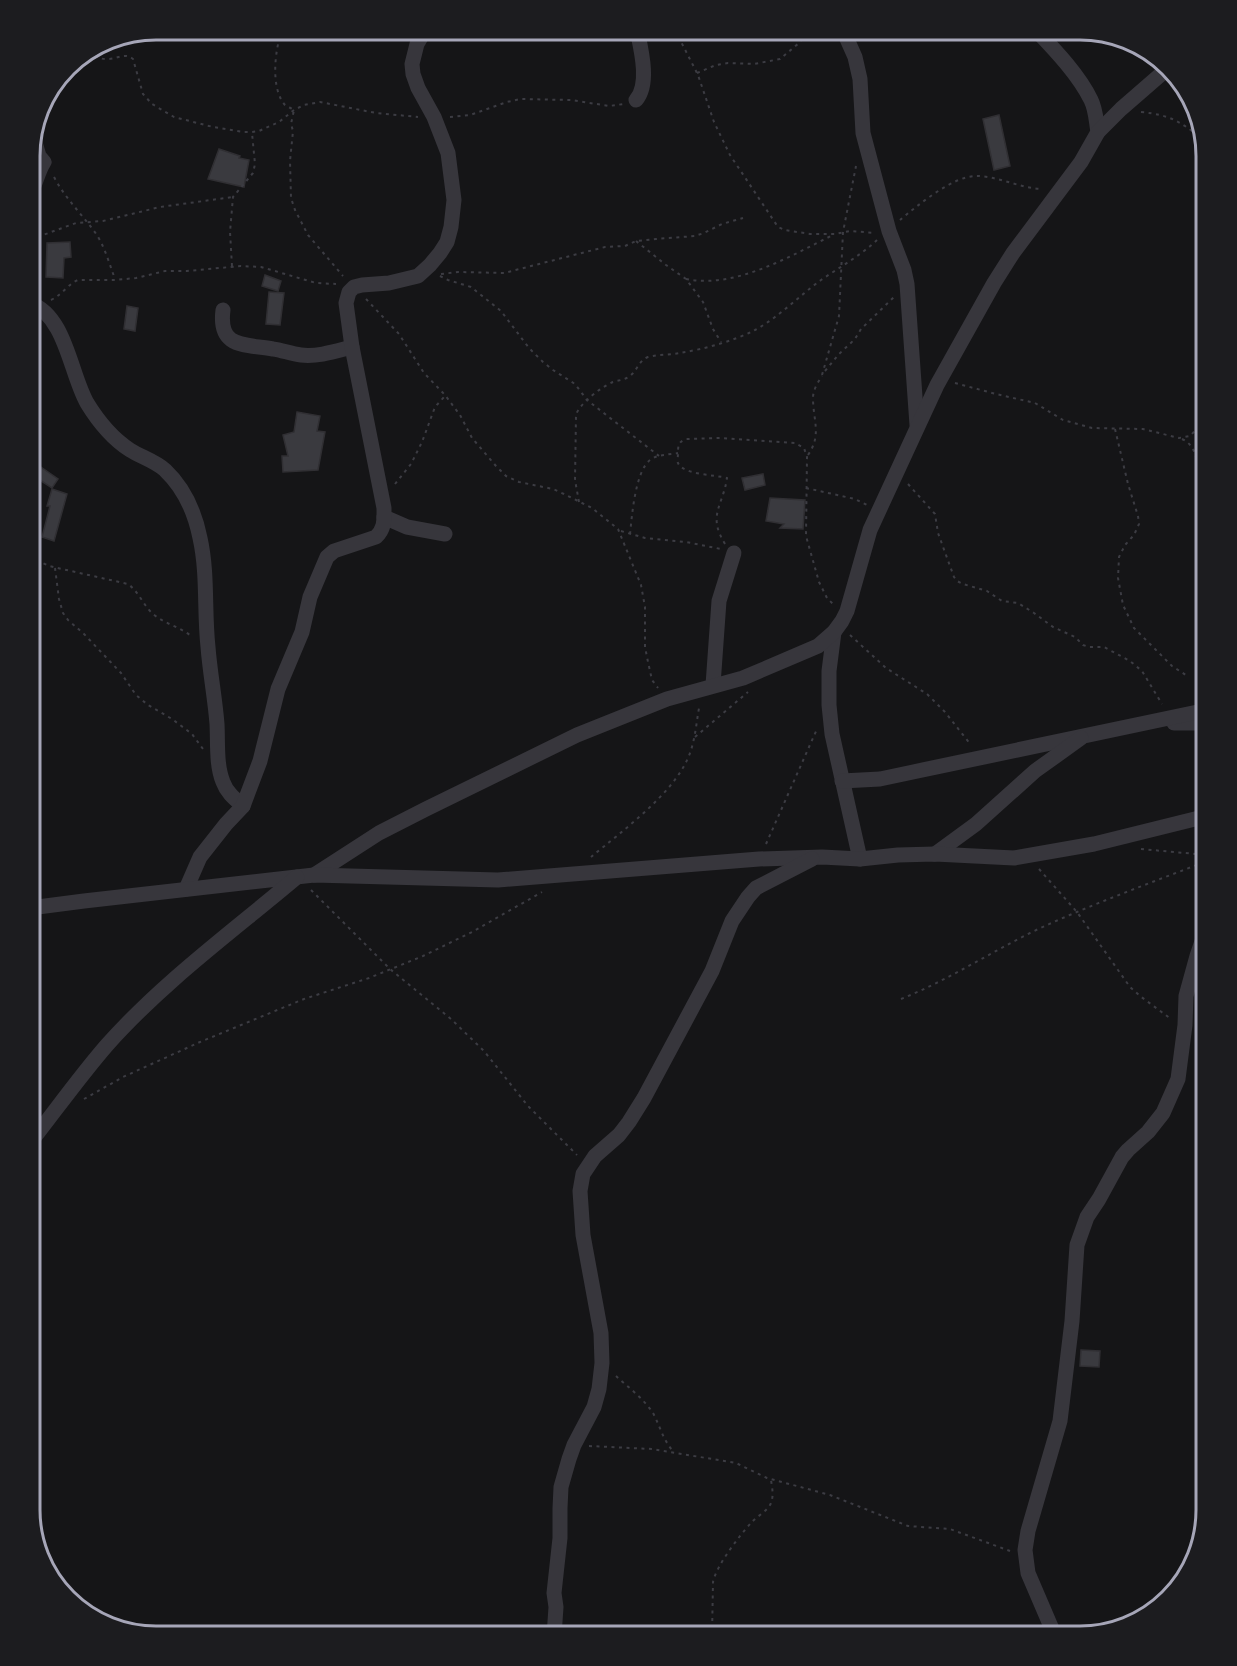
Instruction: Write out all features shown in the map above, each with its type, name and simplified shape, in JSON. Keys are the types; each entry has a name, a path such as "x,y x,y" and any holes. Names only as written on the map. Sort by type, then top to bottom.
{"street":[{"path":"186,889 200,857 243,806 260,761 278,689 302,632 310,597 327,557 334,551 376,537 382,532 384,513 346,306 351,285 389,283 417,276 435,259 447,242 454,209 453,189 448,153 413,74 412,64 419,40"},
{"path":"636,100 643,83 639,41"},
{"path":"848,41 861,79 863,134 887,231 904,270 907,284 917,425"},
{"path":"1046,41 1060,56 1090,99 1095,110 1098,132"},
{"path":"860,859 832,734 829,671 840,623 870,530 917,425 1006,263 1081,162 1098,132 1162,74"},
{"path":"41,158 44,162 41,167"},
{"path":"41,310 47,314 63,340 79,388 89,406 115,438 130,450 164,469 182,490 195,516 201,540 207,591 208,649 214,688 219,770 229,793 243,806"},
{"path":"224,310 222,318 224,331 230,339 244,346 307,356 352,347"},
{"path":"384,513 407,527 445,534"},
{"path":"712,686 719,601 734,553"},
{"path":"314,875 379,833 577,735 667,699 743,678 785,661 818,646 840,623"},
{"path":"842,781 880,778 1196,711"},
{"path":"1152,721 1196,724"},
{"path":"935,854 976,824 1035,771 1086,735"},
{"path":"40,907 314,875 498,880 759,859 860,859 935,854 1014,858 1094,844 1196,819"},
{"path":"555,1626 554,1593 560,1538 561,1487 574,1445 594,1407 599,1389 602,1356 601,1333 586,1259 581,1210 583,1174 595,1156 619,1135 644,1098 712,971 732,921 748,897 756,888 814,858"},
{"path":"40,1130 107,1046 132,1019 177,977 298,877"},
{"path":"1051,1626 1026,1566 1025,1541 1060,1421 1072,1321 1077,1245 1087,1217 1100,1199 1122,1157 1148,1132 1163,1113 1178,1079 1186,996 1196,958"}],"path":[{"path":"280,40 276,57 277,86 285,104 294,110"},
{"path":"681,41 697,73 714,122 730,155 774,222 778,227 794,232 835,234"},
{"path":"697,73 716,65 754,64 780,59 800,41"},
{"path":"97,57 107,60 124,55 133,59 143,94 162,111 192,123 252,132 279,122 294,110 308,103 320,102 376,114 412,118 461,117 520,99 571,100 609,106 636,100"},
{"path":"1121,109 1155,113 1174,119 1194,133"},
{"path":"294,110 291,124 293,131 290,161 291,198 308,235 351,285 399,334 424,373 460,415 472,438 506,476 519,482 553,489 592,508 623,532 728,549 719,533 716,520 727,478 695,473 680,467 678,445 681,441 720,438 795,443 804,448 807,457 806,536 819,582 840,623 853,639 886,668 927,694 945,712 980,757"},
{"path":"232,266 230,231 233,197 253,173 255,164 252,132"},
{"path":"822,375 839,316 843,232 863,134"},
{"path":"44,162 63,194 94,231 115,280"},
{"path":"579,502 575,480 577,410 604,387 626,379 644,358 679,354 721,342 741,336 769,321 869,247 926,198 961,178 977,176 1037,189 1060,190"},
{"path":"41,235 76,223 103,220 160,207 233,197"},
{"path":"658,456 587,400 575,384 552,370 536,355 501,311 471,287 438,275 458,272 504,273 605,247 625,246 636,241 694,236 743,218"},
{"path":"686,279 717,280 766,267 843,232 887,231"},
{"path":"636,241 686,279 703,302 713,329 721,342"},
{"path":"41,301 62,294 74,281 78,280 143,278 165,271 232,266 261,267 325,284 351,285"},
{"path":"807,457 815,442 816,427 812,396 822,375 855,339 861,329 907,284"},
{"path":"941,379 1035,403 1063,420 1092,428 1143,429 1179,438 1186,441 1195,452 1196,458"},
{"path":"384,513 392,487 411,464 435,407 445,395"},
{"path":"1115,429 1139,524 1119,557 1118,578 1123,605 1134,628 1151,646 1172,666 1196,680"},
{"path":"1179,438 1190,436 1196,430"},
{"path":"630,534 637,488 647,463 658,456 678,453"},
{"path":"897,470 934,514 938,533 957,581 972,588 987,591 1002,601 1018,603 1053,627 1075,637 1083,645 1104,647 1130,662 1142,671 1170,718"},
{"path":"806,488 855,499 879,511"},
{"path":"616,527 626,545 641,585 645,607 645,647 652,680 667,699"},
{"path":"41,562 55,568 128,584 134,588 154,615 185,632 208,649"},
{"path":"55,568 59,600 68,620 121,673 136,695 192,734 219,770"},
{"path":"570,874 662,795 678,777 688,758 699,708 712,686"},
{"path":"694,738 748,692"},
{"path":"759,859 829,705"},
{"path":"1139,849 1196,854"},
{"path":"1027,856 1077,912 1130,987 1167,1016 1185,1025"},
{"path":"901,999 928,988 994,951 1077,912 1196,865"},
{"path":"298,877 390,969 451,1019 484,1052 528,1106 587,1165"},
{"path":"82,1100 123,1077 200,1042 304,999 369,978 423,956 472,932 543,891"},
{"path":"602,1356 612,1372 645,1403 666,1443 673,1451"},
{"path":"574,1445 673,1451 736,1463 770,1479 830,1495 908,1526 961,1532 1005,1548 1026,1566"},
{"path":"712,1626 714,1575 751,1523 771,1502 773,1489 770,1479"}],"building":[{"path":"999,115 1010,166 994,170 983,119"},
{"path":"219,149 249,160 244,187 208,179"},
{"path":"70,242 71,257 64,258 63,278 46,277 47,243"},
{"path":"265,275 281,281 278,291 262,286"},
{"path":"269,292 284,293 280,325 266,324"},
{"path":"127,306 138,308 135,331 124,329"},
{"path":"297,412 320,416 317,431 325,432 318,470 283,472 282,456 288,456 283,435 294,432"},
{"path":"41,467 58,479 52,488 41,481"},
{"path":"763,474 765,485 745,490 742,478"},
{"path":"52,489 67,494 54,541 42,537"},
{"path":"770,498 805,500 803,529 780,528 784,524 766,521"},
{"path":"1081,1350 1100,1351 1099,1367 1080,1366"}]}
